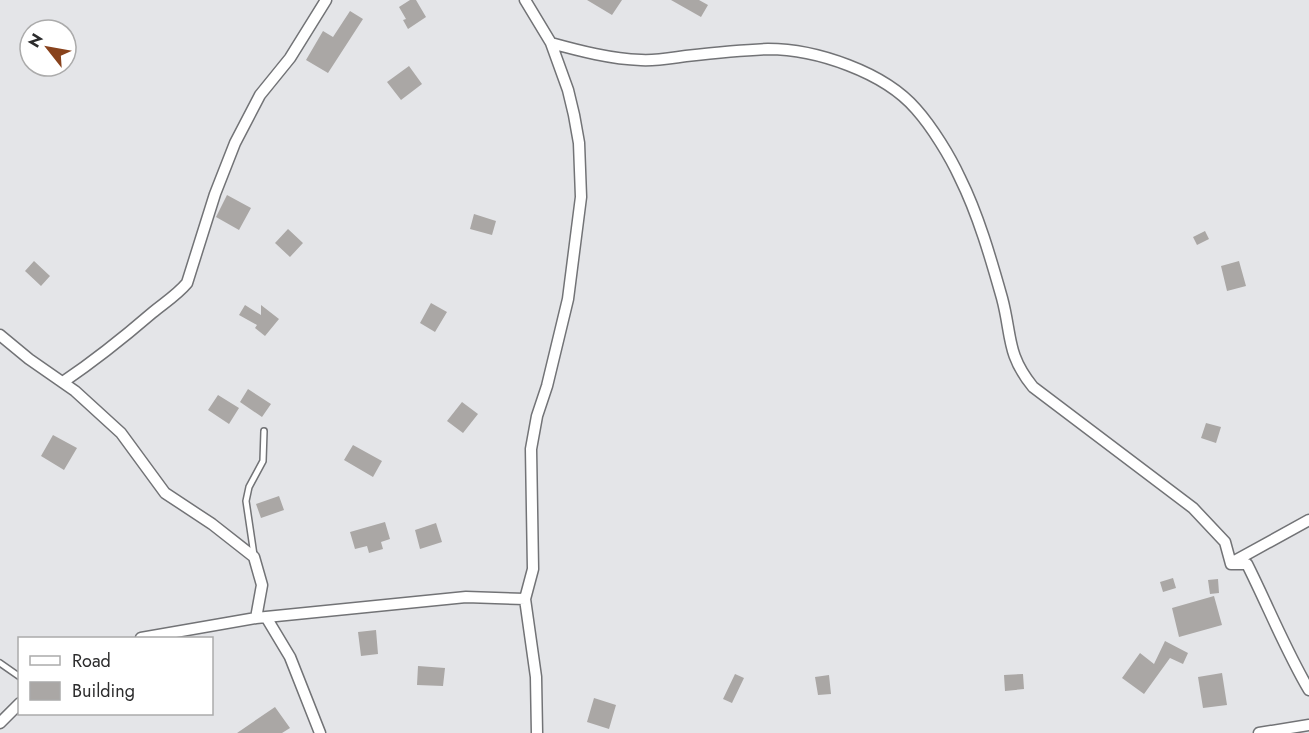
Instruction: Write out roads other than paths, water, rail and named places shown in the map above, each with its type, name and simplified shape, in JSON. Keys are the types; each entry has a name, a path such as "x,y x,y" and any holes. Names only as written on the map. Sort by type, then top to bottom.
{"street":[{"path":"63,382 100,357 155,310 178,294 187,283 214,194 235,143 260,95 290,58 326,0"},
{"path":"525,0 551,43 574,115 579,143 581,197 568,299 533,434 530,477 533,569 525,599 536,677 537,733"},
{"path":"551,43 580,51 641,60 735,51 794,50 838,61 895,89 916,109 950,159 969,195 1003,301 1016,362 1024,377 1033,387 1193,508 1225,542 1231,564"},
{"path":"0,335 29,359 75,391 121,434 165,493 212,524 254,557 262,585 261,617 290,657 320,733"},
{"path":"1231,564 1309,520"},
{"path":"1231,564 1247,564 1290,657 1309,690"},
{"path":"152,637 261,617 466,597 525,599"},
{"path":"0,723 18,705"},
{"path":"1259,733 1309,725"}],"lane":[{"path":"254,557 246,501 249,487 263,461 264,431"},
{"path":"0,663 18,676"}]}
